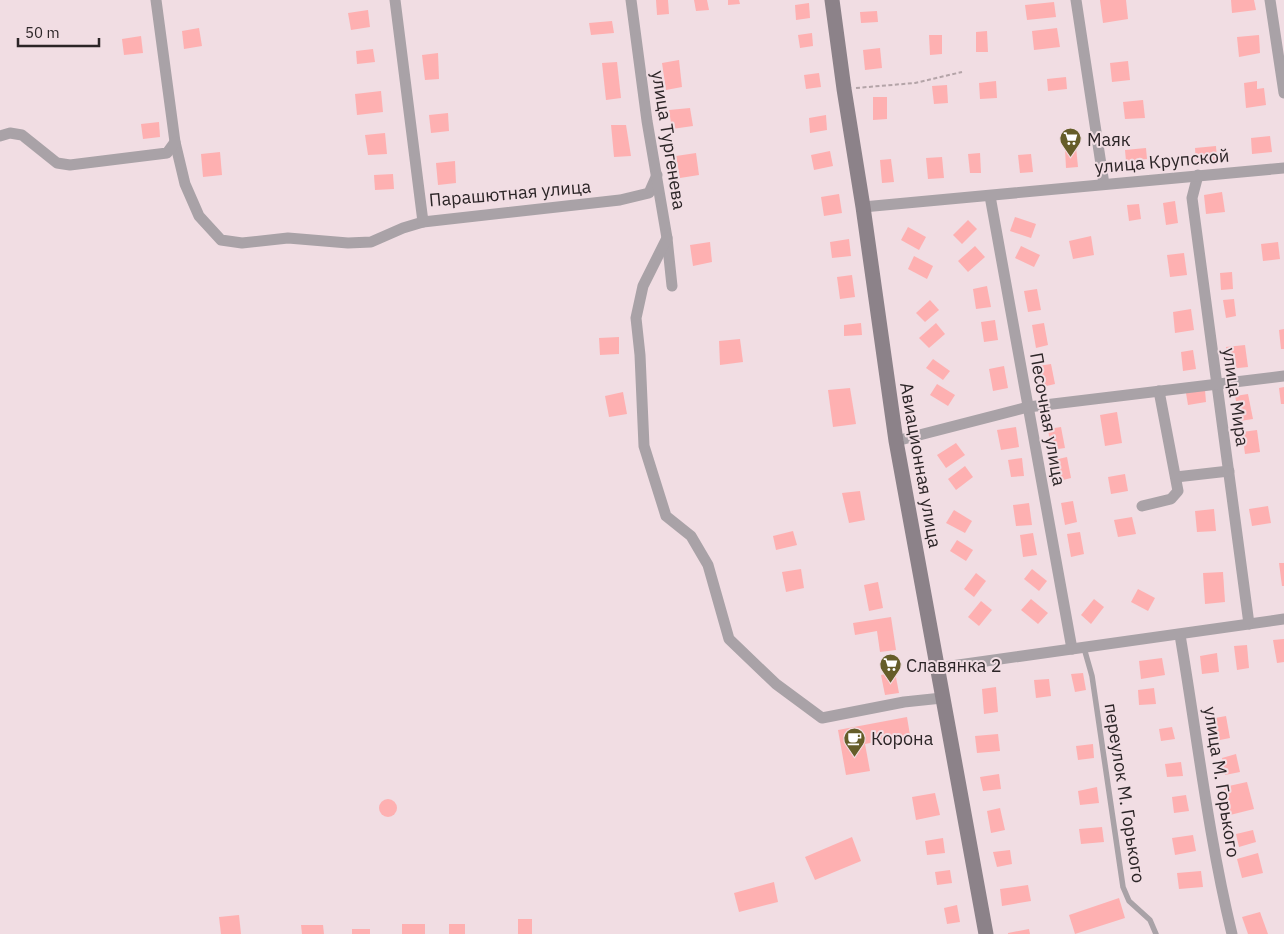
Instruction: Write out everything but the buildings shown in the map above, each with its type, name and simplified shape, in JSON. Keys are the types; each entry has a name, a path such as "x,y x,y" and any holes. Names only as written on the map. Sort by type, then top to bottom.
{"main road":[{"name":"Авиационная улица","path":"832,0 896,441 986,934"}],"street":[{"path":"156,0 175,142 185,184 199,216 221,240 242,243 288,238 348,243 371,242 403,228 424,222"},
{"name":"Парашютная улица","path":"395,0 424,222 620,200 649,192 657,175"},
{"name":"улица Тургенева","path":"631,0 647,121 667,238 672,286"},
{"path":"1076,0 1104,184"},
{"path":"1270,0 1284,93"},
{"path":"0,136 10,133 22,135 57,164 70,165 167,153 175,142"},
{"name":"улица Крупской","path":"863,207 1284,168"},
{"name":"улица Мира","path":"1198,175 1192,198 1248,624"},
{"name":"Песочная улица","path":"990,196 1072,649"},
{"path":"667,238 643,286 636,318 640,355 644,446 666,516 691,536 708,565 729,639 776,684 822,718 904,702 942,698"},
{"path":"896,441 1028,407 1284,376"},
{"path":"1142,506 1171,499 1178,491 1160,391"},
{"path":"1176,477 1228,471"},
{"path":"937,668 1284,619"},
{"name":"улица М. Горького","path":"1180,635 1193,709 1208,819 1232,934"}],"lane":[{"name":"переулок М. Горького","path":"1084,648 1092,676 1123,886 1129,901 1150,920 1156,934"}],"path":[{"path":"844,89 915,83 962,72"}],"place":[{"name":"Маяк","path":"1071,158"},
{"name":"Славянка 2","path":"890,684"},
{"name":"Корона","path":"855,757"}]}
